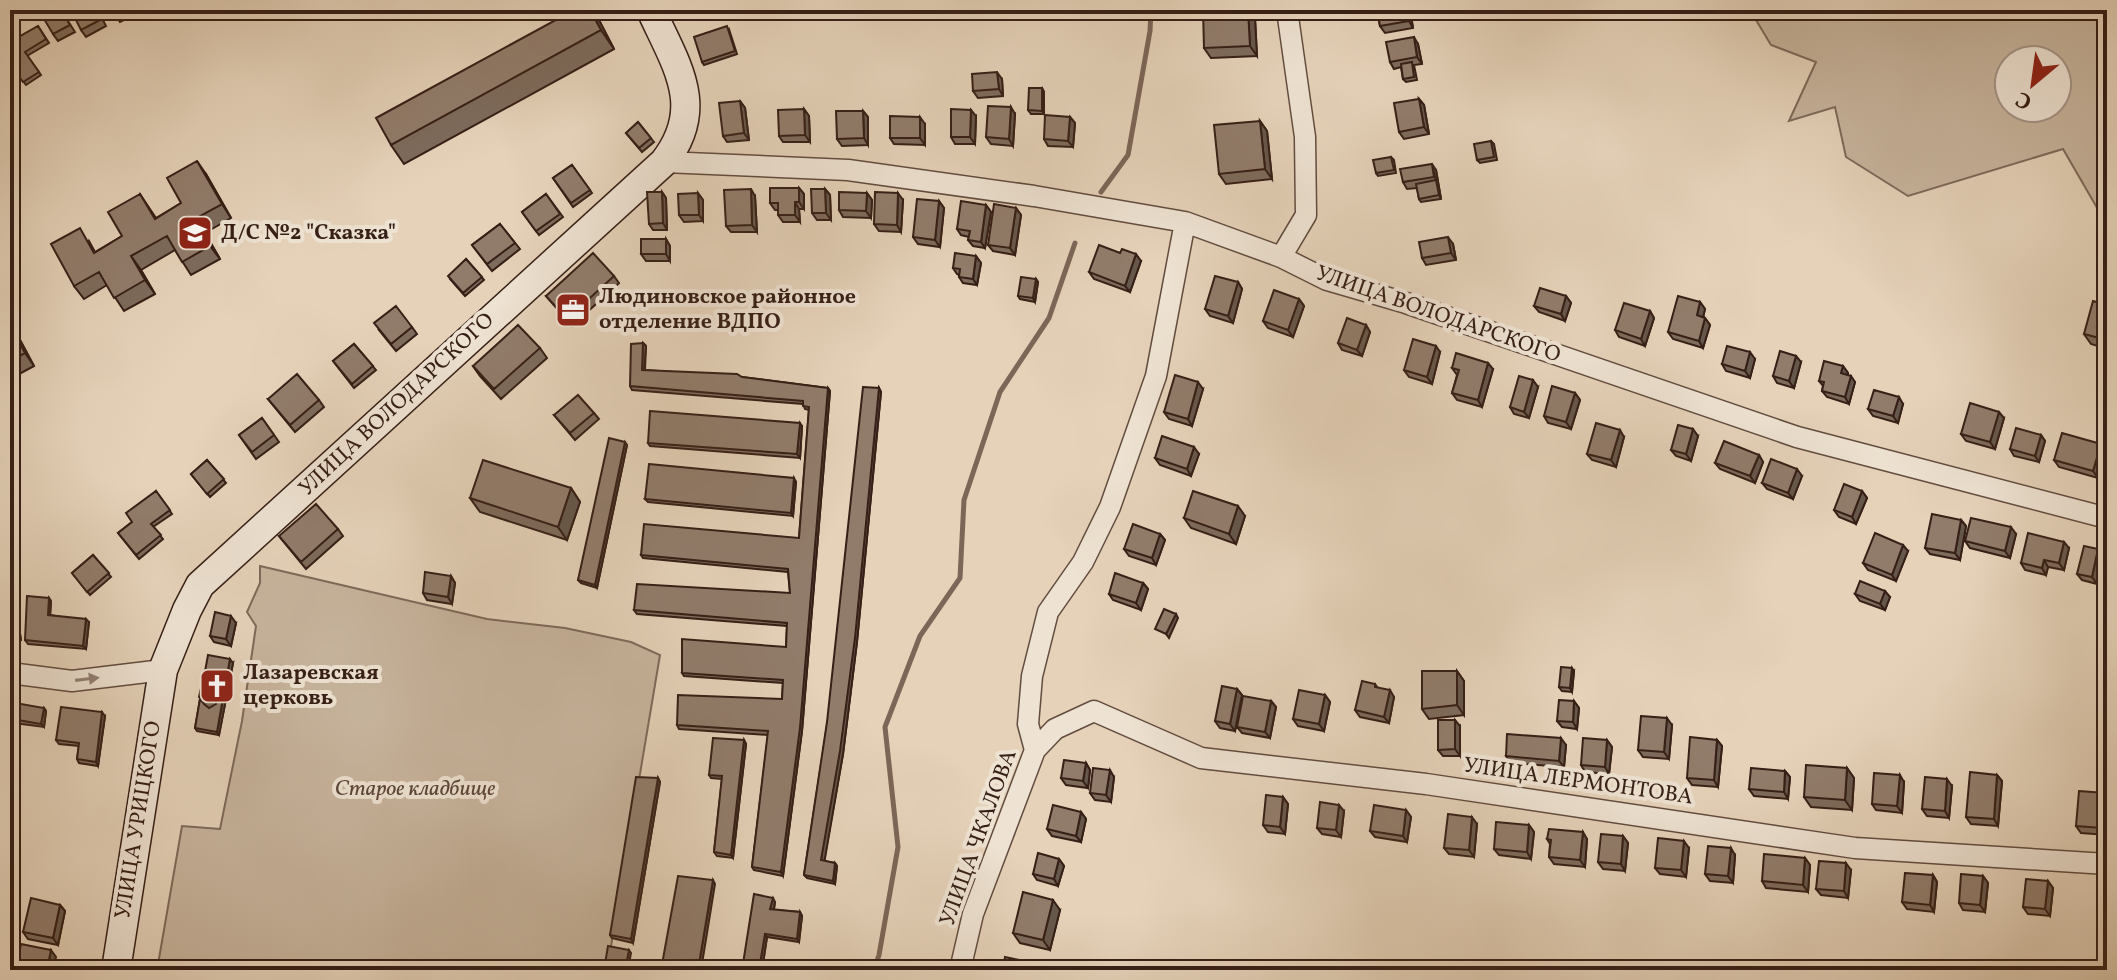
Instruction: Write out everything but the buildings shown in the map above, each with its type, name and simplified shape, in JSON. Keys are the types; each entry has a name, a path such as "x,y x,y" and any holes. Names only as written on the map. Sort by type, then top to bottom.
{"street":[{"name":"УЛИЦА ВОЛОДАРСКОГО","path":"163,670 200,585 664,162 678,145 687,104 683,80 651,10"},
{"path":"1281,257 1306,215 1305,137 1287,10"},
{"name":"УЛИЦА ВОЛОДАРСКОГО","path":"664,162 848,170 1034,196 1185,222 1281,257 1327,280 1421,308 1797,437 2107,518"},
{"path":"1035,750 1028,724 1032,676 1048,612 1083,562 1110,507 1156,376 1185,222"},
{"path":"10,673 72,681 163,670"},
{"name":"УЛИЦА УРИЦКОГО","path":"116,970 163,670"},
{"name":"УЛИЦА ЛЕРМОНТОВА","path":"1055,729 1094,711 1201,758 1426,784 1855,848 2107,864"},
{"name":"УЛИЦА ЧКАЛОВА","path":"960,970 973,914 1035,750 1055,729"}],"green space":[{"path":"1750,10 2107,10 2107,225 2063,149 1908,196 1846,157 1835,107 1789,121 1816,62 1771,45"},
{"name":"Старое кладбище","path":"260,566 487,619 565,628 631,642 660,655 607,970 157,970 182,826 220,829 242,721 256,626 247,612 260,583"}],"waterway":[{"path":"1101,192 1128,155 1151,10"},
{"path":"874,970 898,847 885,727 920,636 960,578 964,500 1000,392 1049,318 1075,243"}],"place":[{"name":"Д/С №2 \"Сказка\"","path":"195,233"},
{"name":"Людиновское районное отделение ВДПО","path":"573,310"},
{"name":"Лазаревская церковь","path":"217,686"}]}
